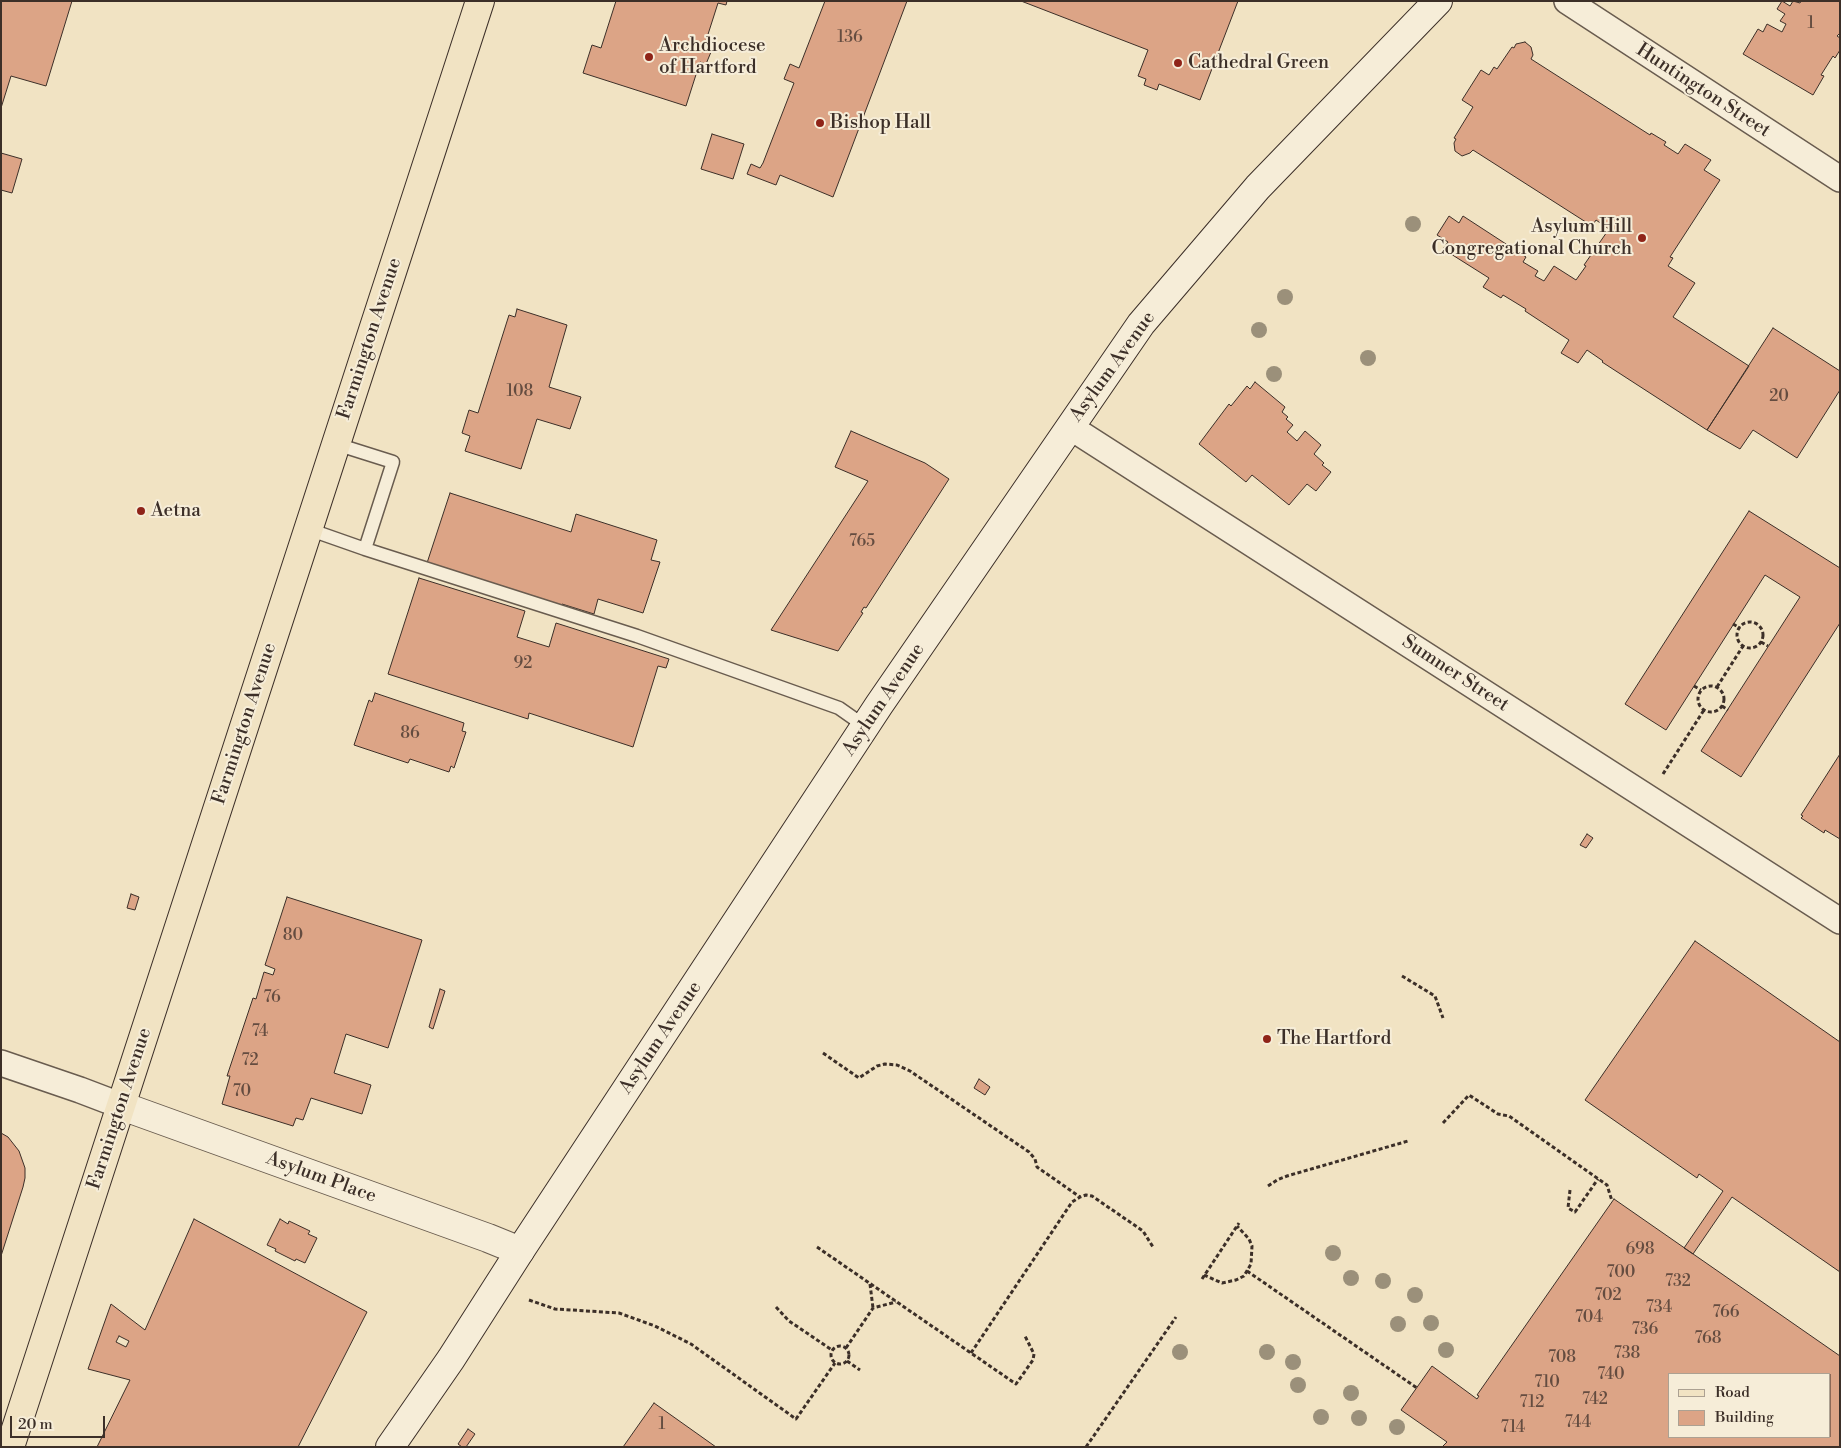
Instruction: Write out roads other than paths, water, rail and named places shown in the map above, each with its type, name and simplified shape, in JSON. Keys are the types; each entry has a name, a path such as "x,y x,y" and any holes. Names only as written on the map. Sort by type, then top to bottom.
{"main road":[{"name":"Farmington Avenue","path":"10,1447 480,1"},
{"name":"Asylum Avenue","path":"390,1447 451,1359 520,1251 866,726 1140,324 1258,187 1438,1"},
{"name":"Asylum Place","path":"122,1106 520,1251"}],"street":[{"name":"Huntington Street","path":"1568,1 1840,179"},
{"name":"Sumner Street","path":"1070,427 1840,921"},
{"path":"1,1064 122,1106"}],"lane":[{"path":"336,444 393,462 365,549"},
{"path":"308,529 438,574 637,636 839,708 866,726"}],"place":[{"name":"Archdiocese of Hartford","path":"649,57"},
{"name":"Cathedral Green","path":"1178,63"},
{"name":"Bishop Hall","path":"820,123"},
{"name":"Asylum Hill Congregational Church","path":"1642,238"},
{"name":"Aetna","path":"141,511"},
{"name":"The Hartford","path":"1267,1039"}]}
